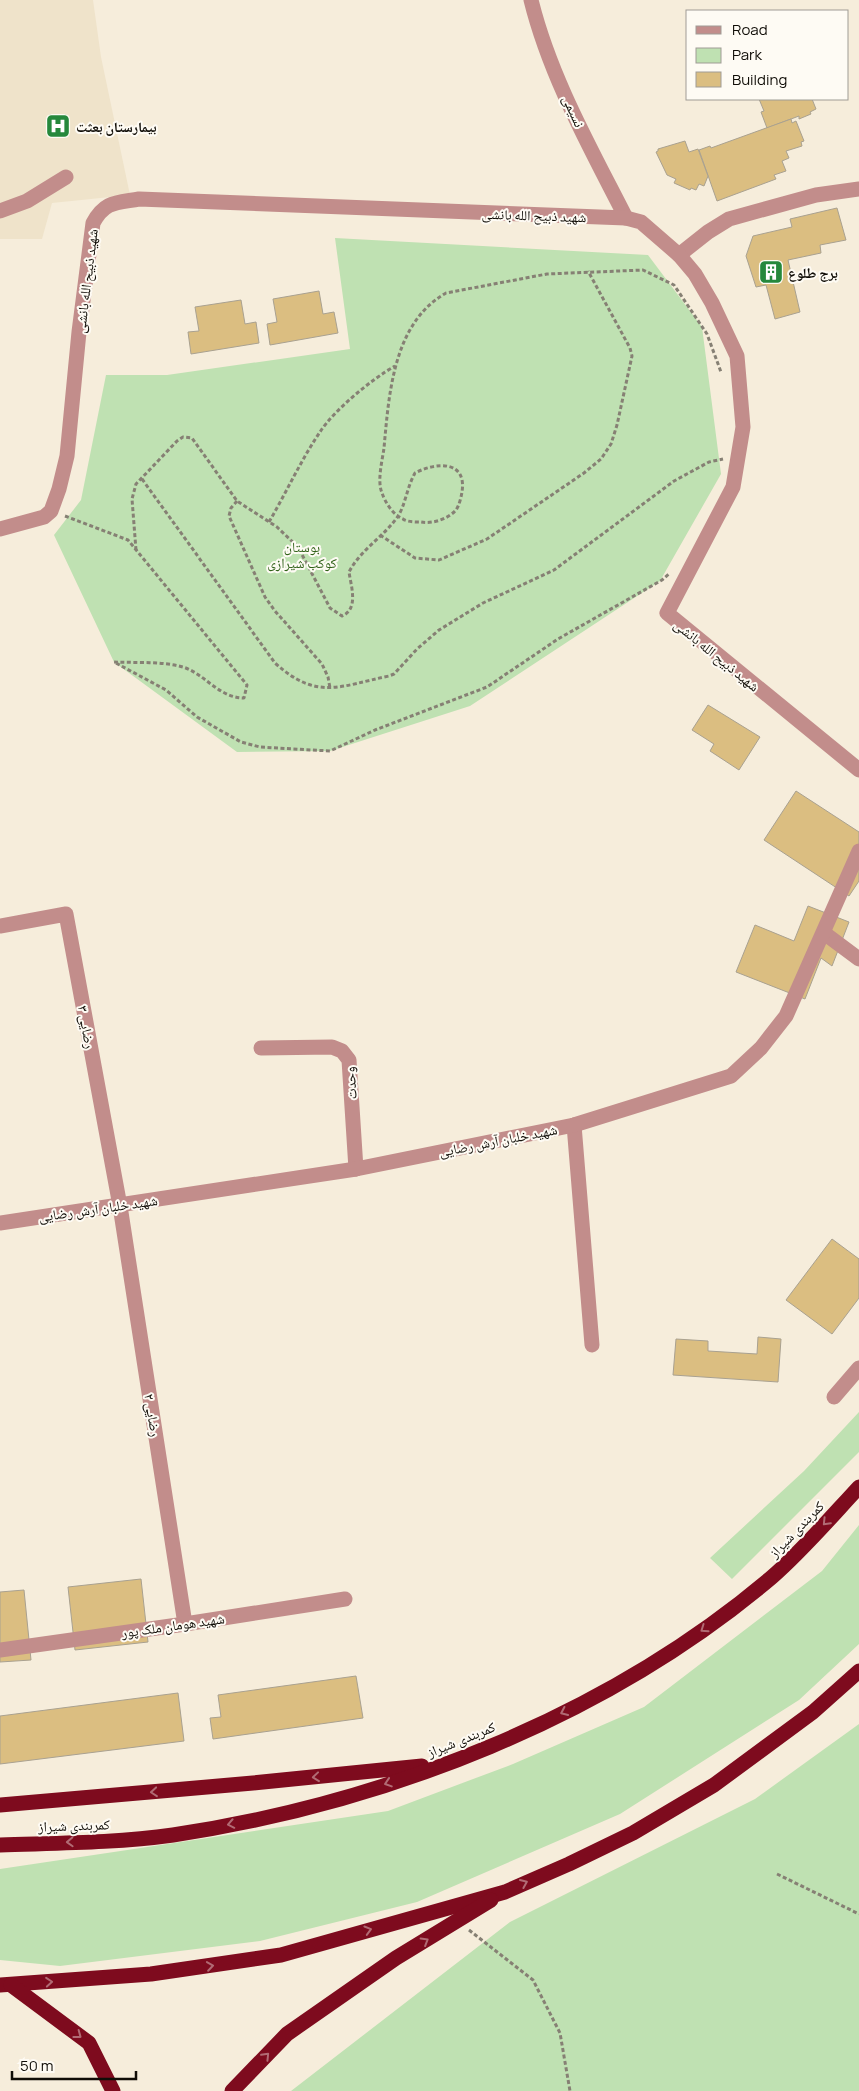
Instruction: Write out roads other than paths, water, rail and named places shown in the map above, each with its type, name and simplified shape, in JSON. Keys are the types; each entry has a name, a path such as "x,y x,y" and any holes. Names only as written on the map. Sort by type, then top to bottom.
{"highway":[{"name":"کمربندی شیراز","path":"0,1845 171,1835 230,1825 309,1806 451,1762 592,1699 656,1662 726,1614 774,1576 859,1487"},
{"path":"6,1985 151,1974 281,1955 505,1892 633,1833 714,1785 813,1712 859,1671"},
{"path":"0,1805 253,1784 451,1762"},
{"path":"232,2091 287,2034 396,1958 505,1892"},
{"path":"6,1985 89,2043 113,2091"}],"street":[{"name":"نسیمی","path":"532,0 556,71 587,140 626,218"},
{"path":"0,211 27,201 66,177"},
{"path":"679,256 708,232 729,218 816,195 859,189"},
{"name":"شهید ذبیح الله بانشی","path":"0,529 44,517 51,511 59,489 67,456 79,332 93,223 100,210 112,203 148,200 626,218 641,222 679,256 700,281 737,356 743,427 733,487 667,614 859,770"},
{"name":"شهید خلبان آرش رضایی","path":"0,1223 120,1206 356,1168 574,1125 731,1076 761,1048 786,1016 859,851"},
{"name":"رضایی ۳","path":"0,926 66,914 120,1206"},
{"path":"824,933 859,959"},
{"name":"وحدت","path":"261,1048 332,1047 342,1052 348,1060 356,1168"},
{"path":"574,1125 592,1345"},
{"name":"رضایی ۲","path":"120,1206 186,1624"},
{"path":"834,1397 859,1368"},
{"name":"شهید هومان ملک پور","path":"0,1650 345,1599"}],"place":[{"name":"بیمارستان بعثت","path":"58,126"},
{"name":"برج طلوع","path":"771,272"}],"park label":[{"name":"بوستان کوکب شیرازی","path":"302,554"}]}
